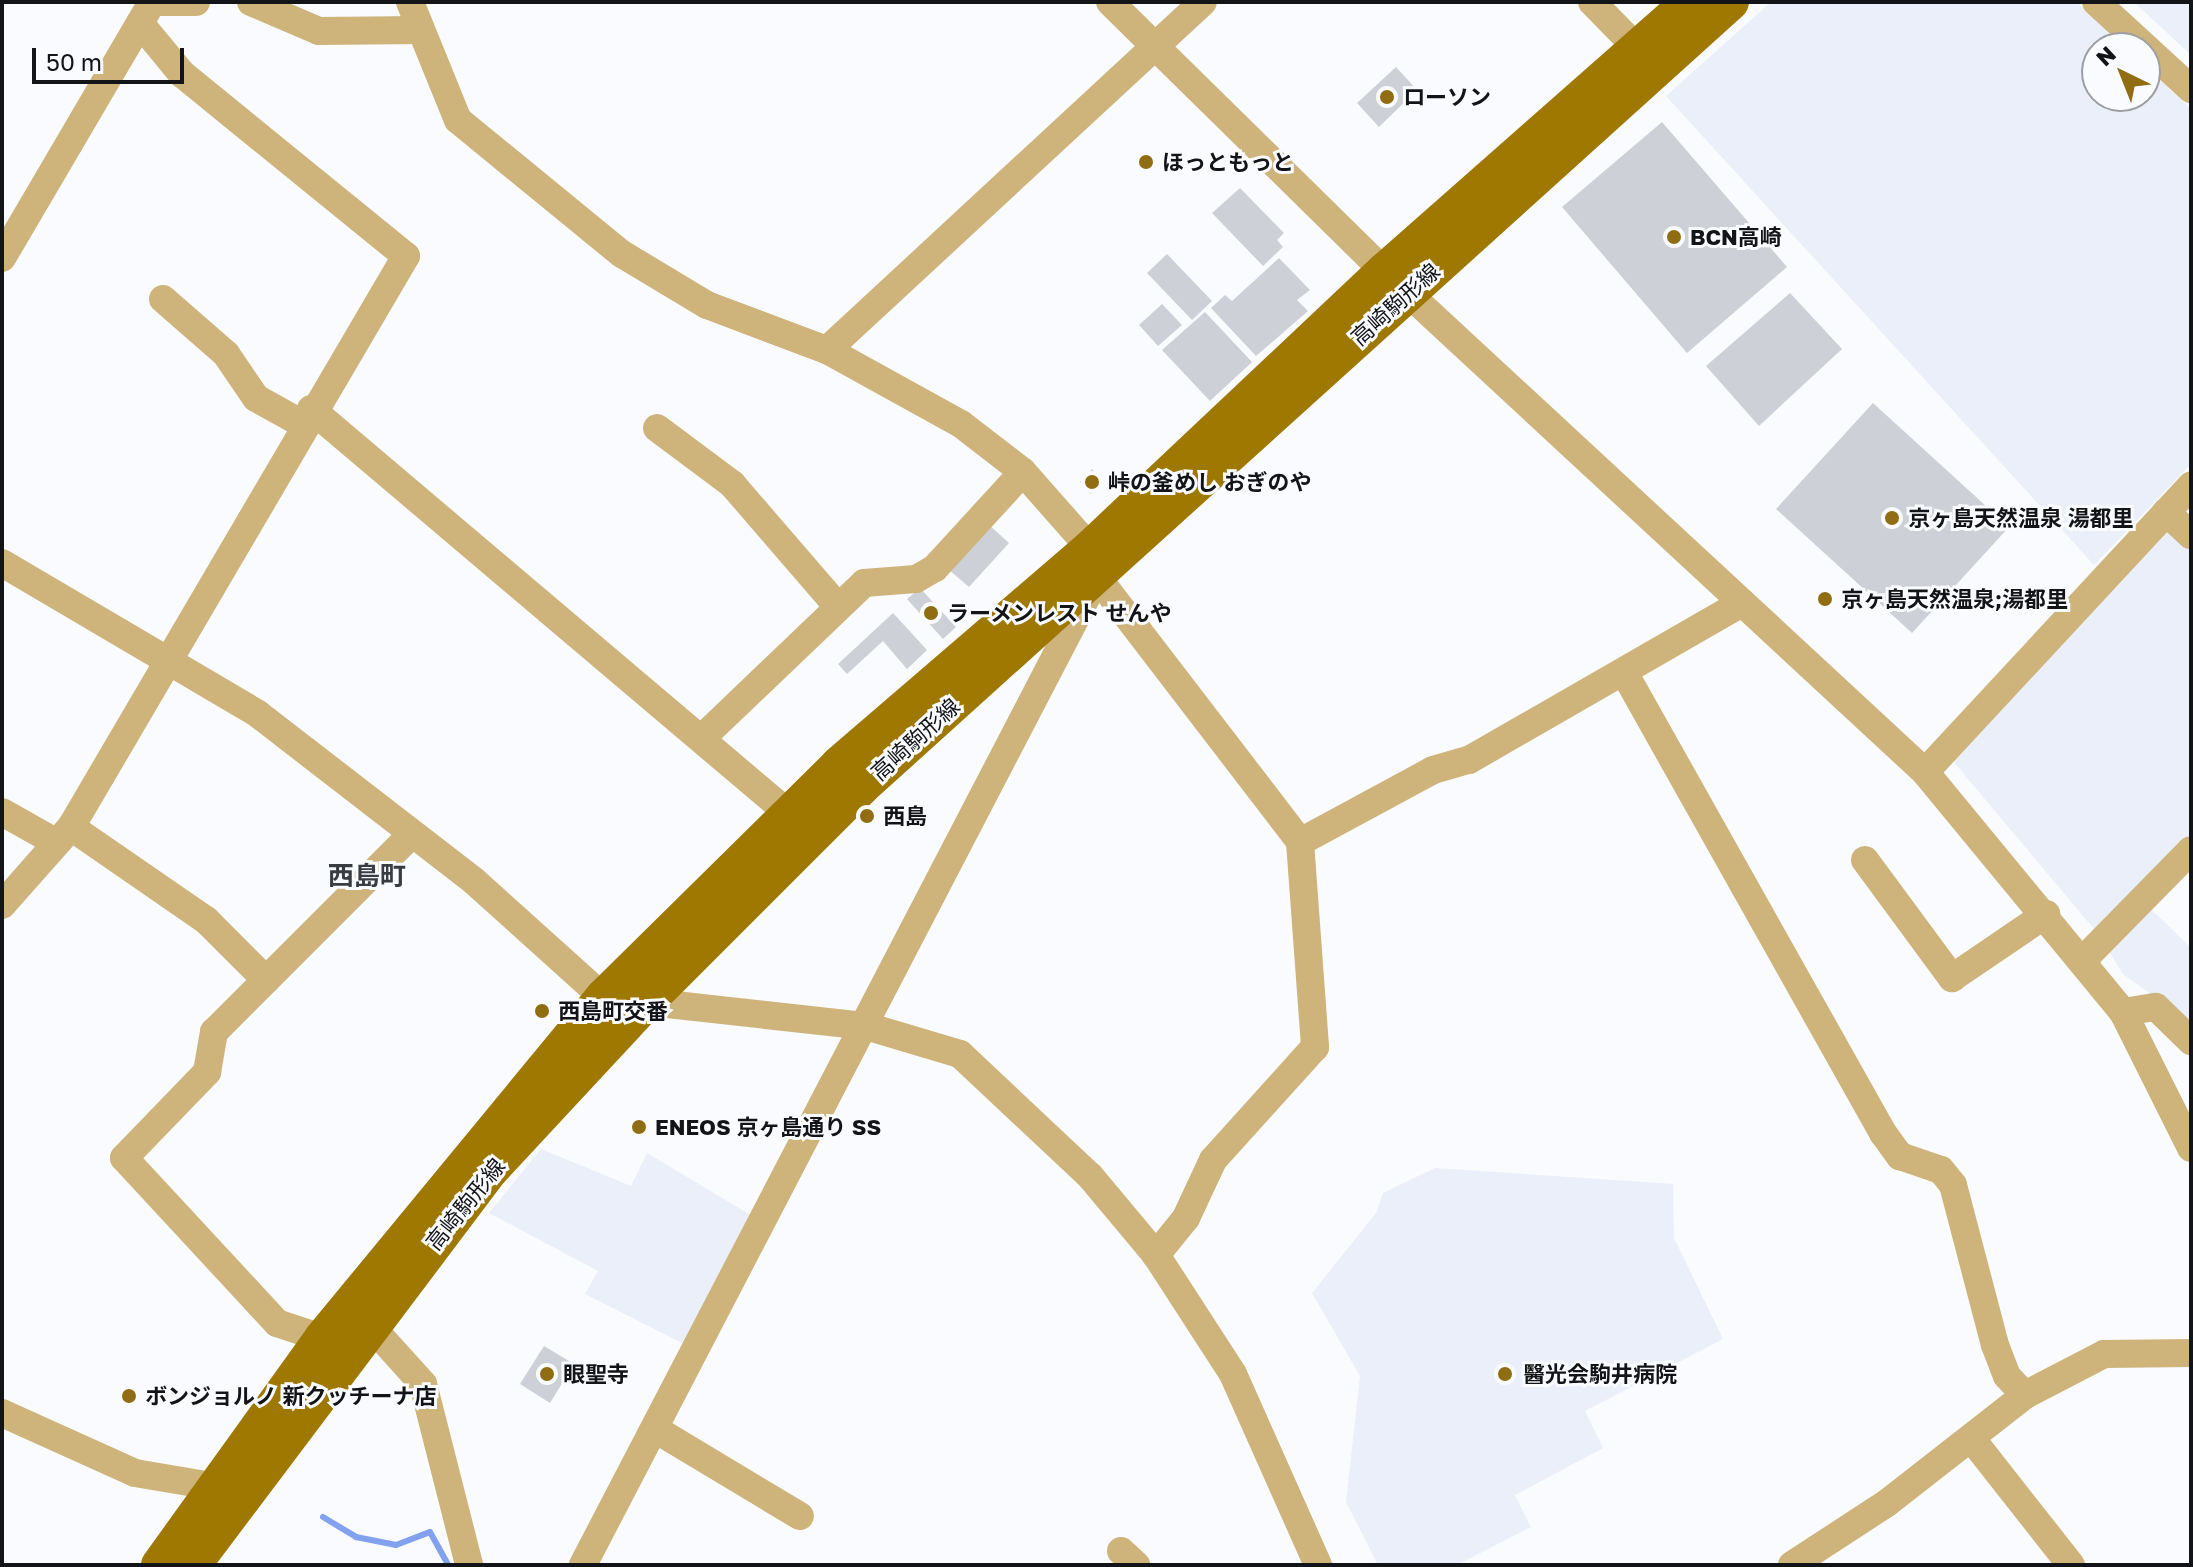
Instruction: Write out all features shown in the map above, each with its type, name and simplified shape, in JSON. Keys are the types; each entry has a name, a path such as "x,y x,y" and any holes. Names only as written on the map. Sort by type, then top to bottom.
{"main road":[{"name":"高崎駒形線","path":"193,1565 369,1324 490,1171 645,1004 862,787 1094,563 1689,2"},
{"name":"高崎駒形線","path":"1396,280 1731,2"},
{"name":"高崎駒形線","path":"159,1565 212,1486 322,1338 603,997 789,814 1094,563"}],"street":[{"path":"149,9 195,2"},
{"path":"251,2 319,31 420,30"},
{"path":"410,2 458,120 622,254 707,305 827,350 961,424 1023,472 1300,842 1315,1047 1213,1160 1186,1218 1156,1255"},
{"path":"1110,2 1396,280 1925,772 2046,914 2123,1012 2191,1148"},
{"path":"827,350 1203,2"},
{"path":"1592,2 1638,49"},
{"path":"2096,2 2191,89"},
{"path":"2,258 149,9"},
{"path":"2,905 64,835 307,416 406,256 182,74 149,9"},
{"path":"163,299 226,354 256,398 307,416 704,736 789,814"},
{"path":"657,428 732,484 838,607"},
{"path":"704,736 864,583 916,579 935,568 1023,472"},
{"path":"1925,772 2191,486"},
{"path":"2166,512 2191,535"},
{"path":"2,563 168,657 258,714 410,836 474,881 603,997 866,1026 931,1042 984,1072 1090,1176 1156,1255 1233,1374 1318,1565"},
{"path":"583,1565 866,1026 1094,563"},
{"path":"1300,842 1625,674 1742,603"},
{"path":"1625,674 1883,1133 1900,1156 1941,1170 1953,1185 1995,1345 2007,1376 2025,1395"},
{"path":"2,812 64,835 206,920 266,980"},
{"path":"322,1338 277,1323 124,1158 207,1072 214,1032 410,836"},
{"path":"2083,960 2191,850"},
{"path":"1865,860 1952,978 2046,914"},
{"path":"2123,1012 2156,1007 2191,1041"},
{"path":"369,1324 423,1384 469,1565"},
{"path":"1792,1565 1971,1438 2025,1395 2104,1354 2191,1353"},
{"path":"2,1413 135,1473 212,1486"},
{"path":"655,1429 800,1516"},
{"path":"1971,1438 2071,1565"}],"shaded area":[{"path":"1771,2 2077,2 2109,32 2081,32 2081,112 2161,112 2161,81 2191,109 2191,464 2094,565 1666,96"},
{"path":"2134,2 2191,2 2191,55"},
{"path":"2168,528 2191,550 2191,841 2100,936 1952,760"},
{"path":"2149,907 2191,948 2191,1023 2123,974 2108,950"},
{"path":"541,1149 631,1186 647,1153 754,1217 686,1345 585,1294 598,1271 489,1213"},
{"path":"1435,1168 1673,1184 1674,1238 1723,1339 1585,1411 1603,1448 1515,1495 1531,1527 1457,1565 1378,1565 1346,1502 1360,1376 1312,1293 1376,1213 1383,1193"}],"building":[{"name":"ローソン","path":"1396,67 1417,90 1379,127 1357,103"},
{"name":"BCN高崎","path":"1662,122 1787,267 1687,353 1562,207"},
{"path":"1240,188 1284,233 1277,240 1283,247 1263,266 1212,213"},
{"path":"1167,254 1212,301 1192,320 1147,273"},
{"path":"1279,258 1310,290 1297,300 1308,311 1256,356 1211,308 1225,295 1232,301"},
{"path":"1790,293 1842,349 1759,426 1706,366"},
{"path":"1162,304 1182,325 1158,346 1139,325"},
{"path":"1205,312 1252,362 1210,401 1162,350"},
{"name":"京ヶ島天然温泉 湯都里","path":"1873,403 2009,527 1912,633 1776,509"},
{"name":"峠の釜めし おぎのや","path":"1092,469 1103,481 1091,494 1080,482"},
{"path":"988,524 1009,543 969,587 948,569"},
{"name":"ラーメンレスト せんや","path":"920,588 956,627 943,639 907,599"},
{"path":"893,613 927,650 907,669 883,641 847,674 838,664"},
{"name":"眼聖寺","path":"544,1346 574,1364 550,1403 520,1384"}],"waterway":[{"path":"323,1517 356,1537 396,1545 430,1532 448,1565"}],"place":[{"name":"ローソン","path":"1387,97"},
{"name":"ほっともっと","path":"1146,162"},
{"name":"BCN高崎","path":"1674,237"},
{"name":"峠の釜めし おぎのや","path":"1092,482"},
{"name":"京ヶ島天然温泉 湯都里","path":"1892,518"},
{"name":"京ヶ島天然温泉;湯都里","path":"1825,599"},
{"name":"ラーメンレスト せんや","path":"931,613"},
{"name":"西島","path":"867,816"},
{"name":"西島町交番","path":"542,1011"},
{"name":"ENEOS 京ヶ島通り SS","path":"639,1127"},
{"name":"眼聖寺","path":"547,1374"},
{"name":"醫光会駒井病院","path":"1505,1374"},
{"name":"ボンジョルノ 新クッチーナ店","path":"129,1396"}],"district":[{"name":"西島町","path":"367,876"}]}
